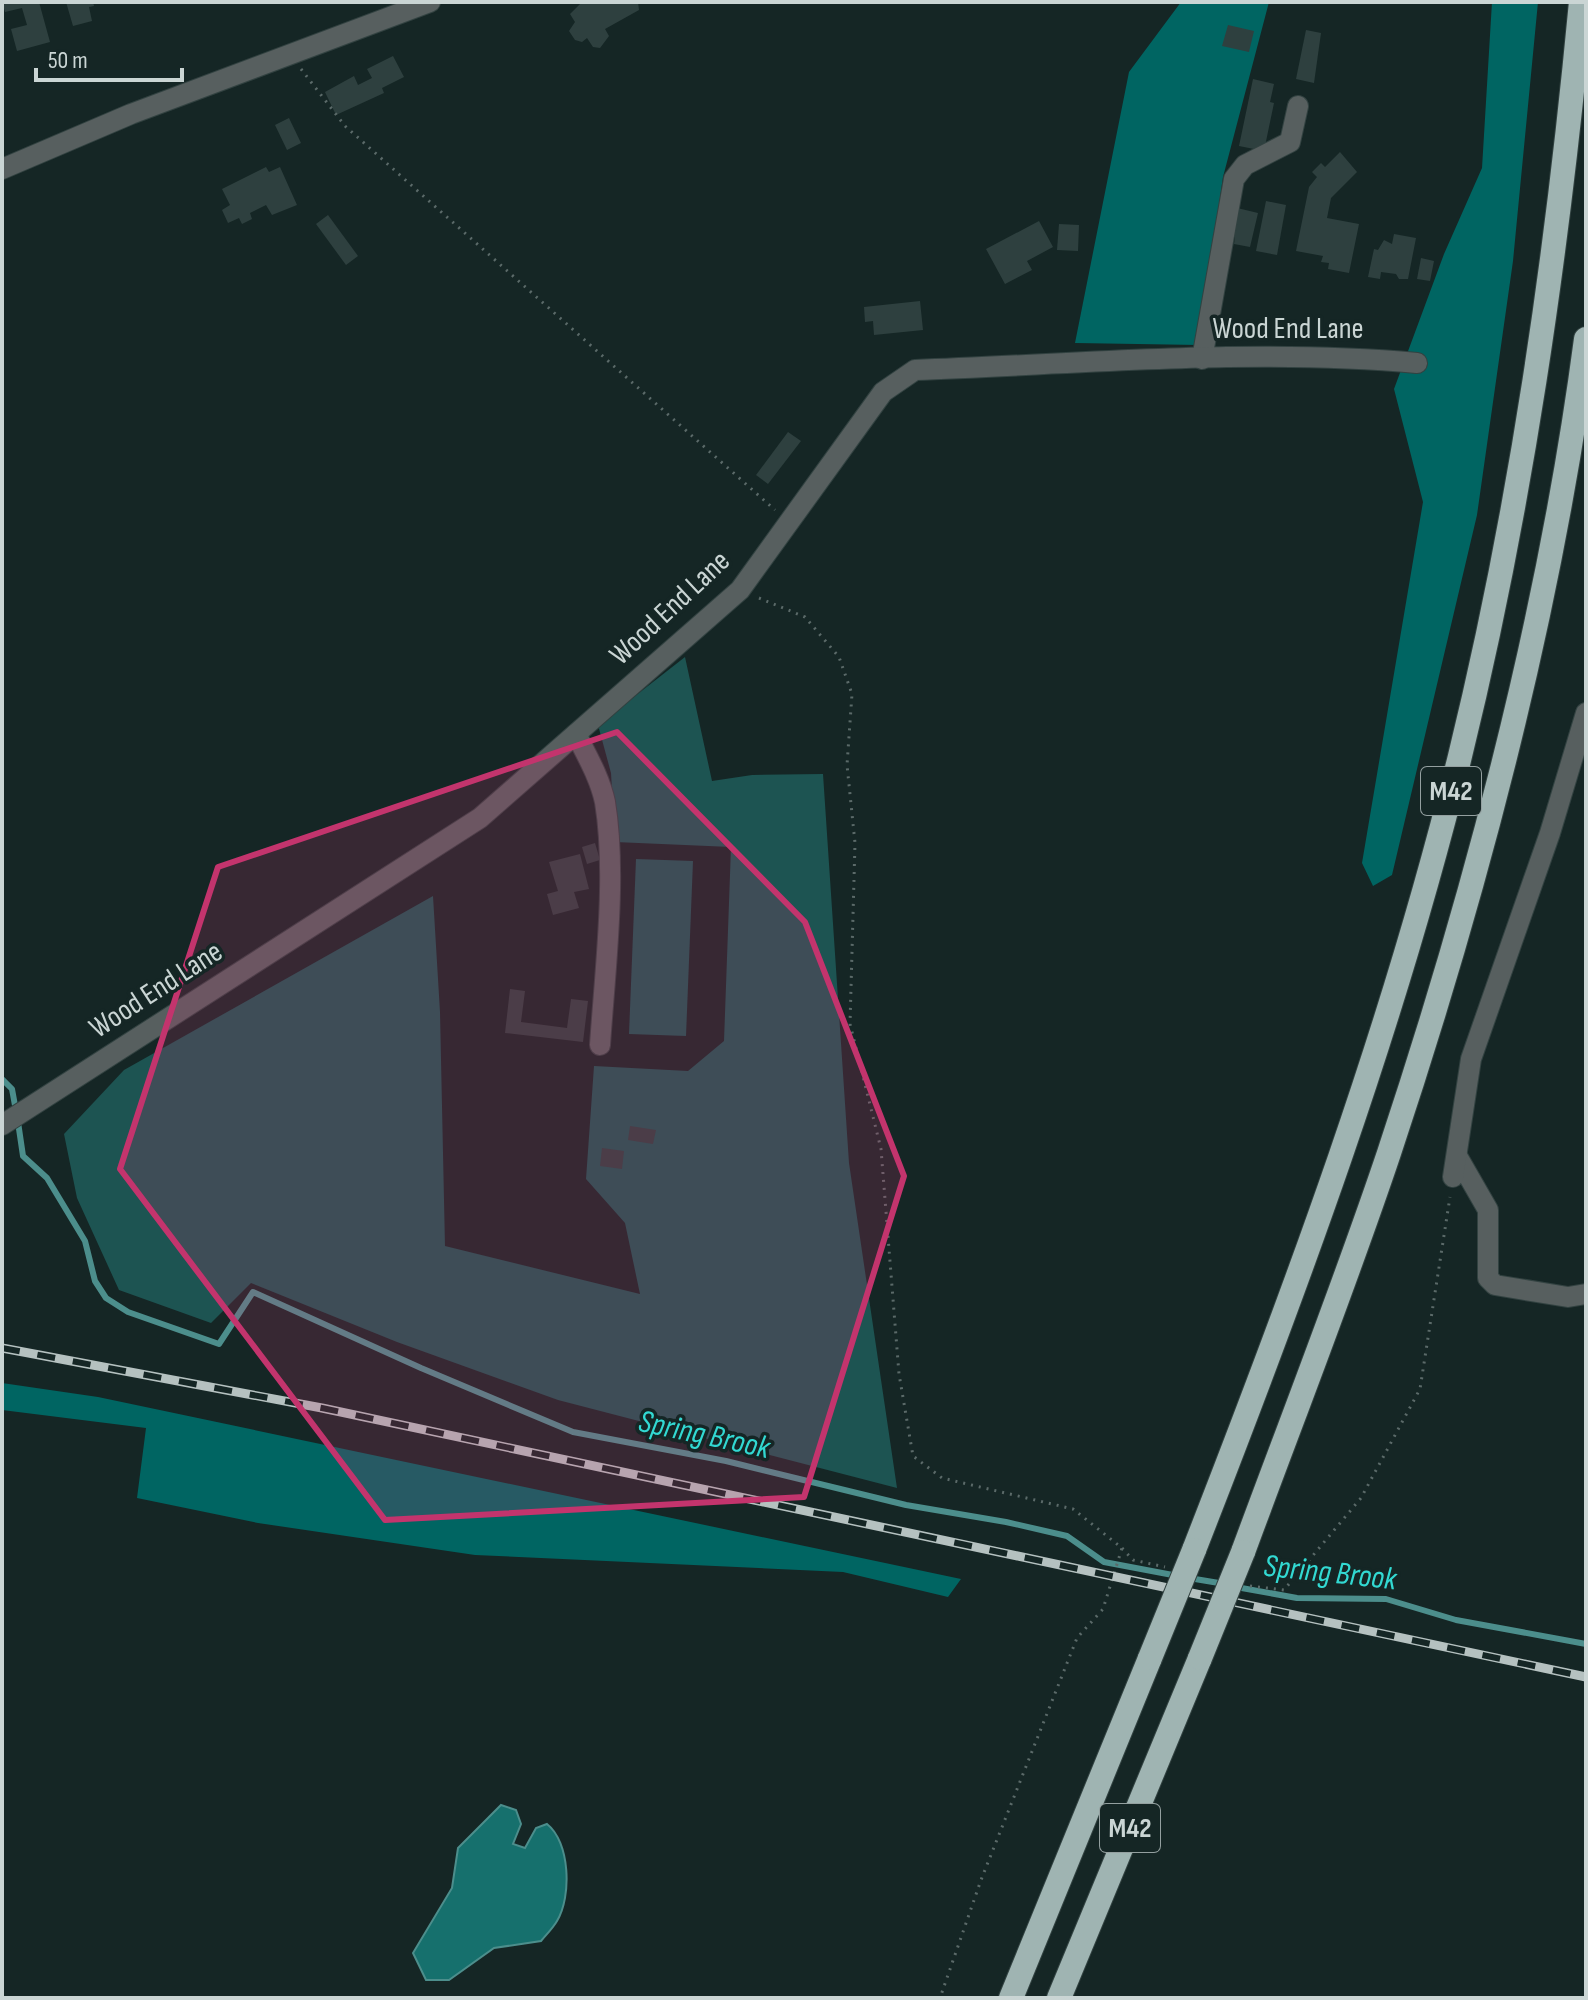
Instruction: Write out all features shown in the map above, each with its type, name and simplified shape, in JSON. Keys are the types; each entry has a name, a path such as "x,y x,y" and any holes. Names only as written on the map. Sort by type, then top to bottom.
{"highway":[{"name":"M42","path":"1011,1998 1194,1550 1336,1175 1391,1005 1460,756 1497,594 1548,297 1581,2"},
{"name":"M42","path":"1059,1998 1243,1552 1389,1154 1472,881 1528,652 1586,339"}],"street":[{"path":"2,169 131,114 430,2"},
{"path":"1202,359 1230,190 1245,165 1290,142 1298,106"},
{"name":"Wood End Lane","path":"2,1125 480,818 740,590 883,392 915,370 1202,359 1360,357 1417,363"},
{"path":"1453,1177 1471,1059 1550,833 1586,713"},
{"path":"576,734 597,775 607,831 609,932 600,1045"},
{"path":"1457,1156 1488,1210 1491,1228 1488,1278 1495,1285 1524,1290 1568,1297 1586,1294"}],"path":[{"path":"291,56 345,126 790,523"},
{"path":"740,590 805,617 839,657 852,694 847,765 855,843 850,1024 881,1149 899,1374 913,1456 942,1478 1073,1509 1122,1548 1103,1609 1077,1638 981,1880 940,1998"},
{"path":"1284,1590 1361,1498 1420,1389 1453,1177"}],"highlighted area":[{"path":"617,732 805,922 904,1176 804,1497 385,1520 120,1169 218,867"}],"shaded area":[{"path":"1181,2 1269,2 1223,177 1199,345 1075,343 1129,72"},
{"path":"1492,2 1538,2 1513,261 1477,515 1392,875 1373,886 1362,863 1423,502 1394,389 1444,254 1482,168"},
{"path":"685,657 712,781 752,775 823,774 849,1163 897,1488 558,1400 397,1342 251,1283 211,1323 119,1290 77,1198 64,1134 124,1070 433,896 440,1012 445,1246 640,1294 625,1223 586,1179 594,1066 688,1071 724,1041 731,847 615,842 611,773 598,725"},
{"path":"636,859 693,861 686,1036 629,1034"},
{"path":"2,1383 98,1397 961,1579 948,1597 843,1572 475,1555 258,1523 137,1498 146,1428 2,1410"},
{"path":"501,1805 516,1810 521,1824 513,1844 525,1848 536,1828 547,1824 555,1832 566,1870 562,1910 541,1941 494,1948 449,1980 426,1980 413,1953 452,1888 458,1848"}],"building":[{"path":"2,2 39,2 50,42 17,51 11,29 27,25 22,8 5,12"},
{"path":"66,2 93,2 94,6 89,7 92,21 73,26"},
{"path":"582,2 638,2 639,10 605,29 609,36 600,48 593,47 587,38 582,42 575,40 569,31 575,22 570,14"},
{"path":"1228,25 1254,31 1249,52 1222,46"},
{"path":"1306,30 1321,33 1314,83 1296,79"},
{"path":"393,56 404,77 382,88 384,93 336,115 325,92 354,76 358,85 372,78 367,69"},
{"path":"1253,79 1274,84 1270,102 1274,103 1264,151 1239,146"},
{"path":"289,118 301,143 287,150 275,125"},
{"path":"1340,152 1357,172 1331,198 1327,218 1359,224 1349,273 1328,269 1329,263 1321,262 1323,256 1296,251 1309,187 1317,177 1312,172 1321,163 1325,167"},
{"path":"266,167 269,172 280,167 297,205 272,215 266,205 250,213 252,219 242,224 239,218 228,223 222,210 230,205 222,189"},
{"path":"1266,201 1286,205 1277,255 1256,251"},
{"path":"1229,206 1258,213 1250,247 1234,244 1235,237 1223,234"},
{"path":"328,215 358,256 346,265 316,224"},
{"path":"1039,221 1053,247 1027,261 1032,270 1005,284 986,249"},
{"path":"1059,224 1079,225 1078,251 1057,250"},
{"path":"1394,234 1416,238 1408,279 1381,272 1380,279 1368,277 1374,249 1378,250 1384,240 1392,244"},
{"path":"1421,258 1434,261 1430,281 1417,279"},
{"path":"920,301 923,330 874,335 873,321 865,322 864,307"},
{"path":"788,432 801,441 768,484 756,475"},
{"path":"595,843 600,860 587,864 582,847"},
{"path":"580,854 589,889 574,892 579,908 553,915 547,894 558,891 549,862"},
{"path":"510,989 525,991 521,1022 567,1028 571,999 588,1001 583,1042 505,1033"},
{"path":"630,1126 656,1130 653,1144 628,1140"},
{"path":"602,1148 624,1151 622,1169 600,1166"}],"waterway":[{"name":"Spring Brook","path":"2,1079 12,1089 16,1111"},
{"name":"Spring Brook","path":"18,1122 23,1156 47,1178 85,1241 95,1281 106,1298 128,1312 219,1344 253,1292 573,1432 726,1461 906,1505 1067,1536 1104,1562 1178,1576"},
{"name":"Spring Brook","path":"1189,1578 1225,1584"},
{"name":"Spring Brook","path":"1236,1587 1297,1598 1386,1599 1456,1620 1586,1644"}],"railway":[{"path":"2,1348 322,1408 1586,1677"}]}
